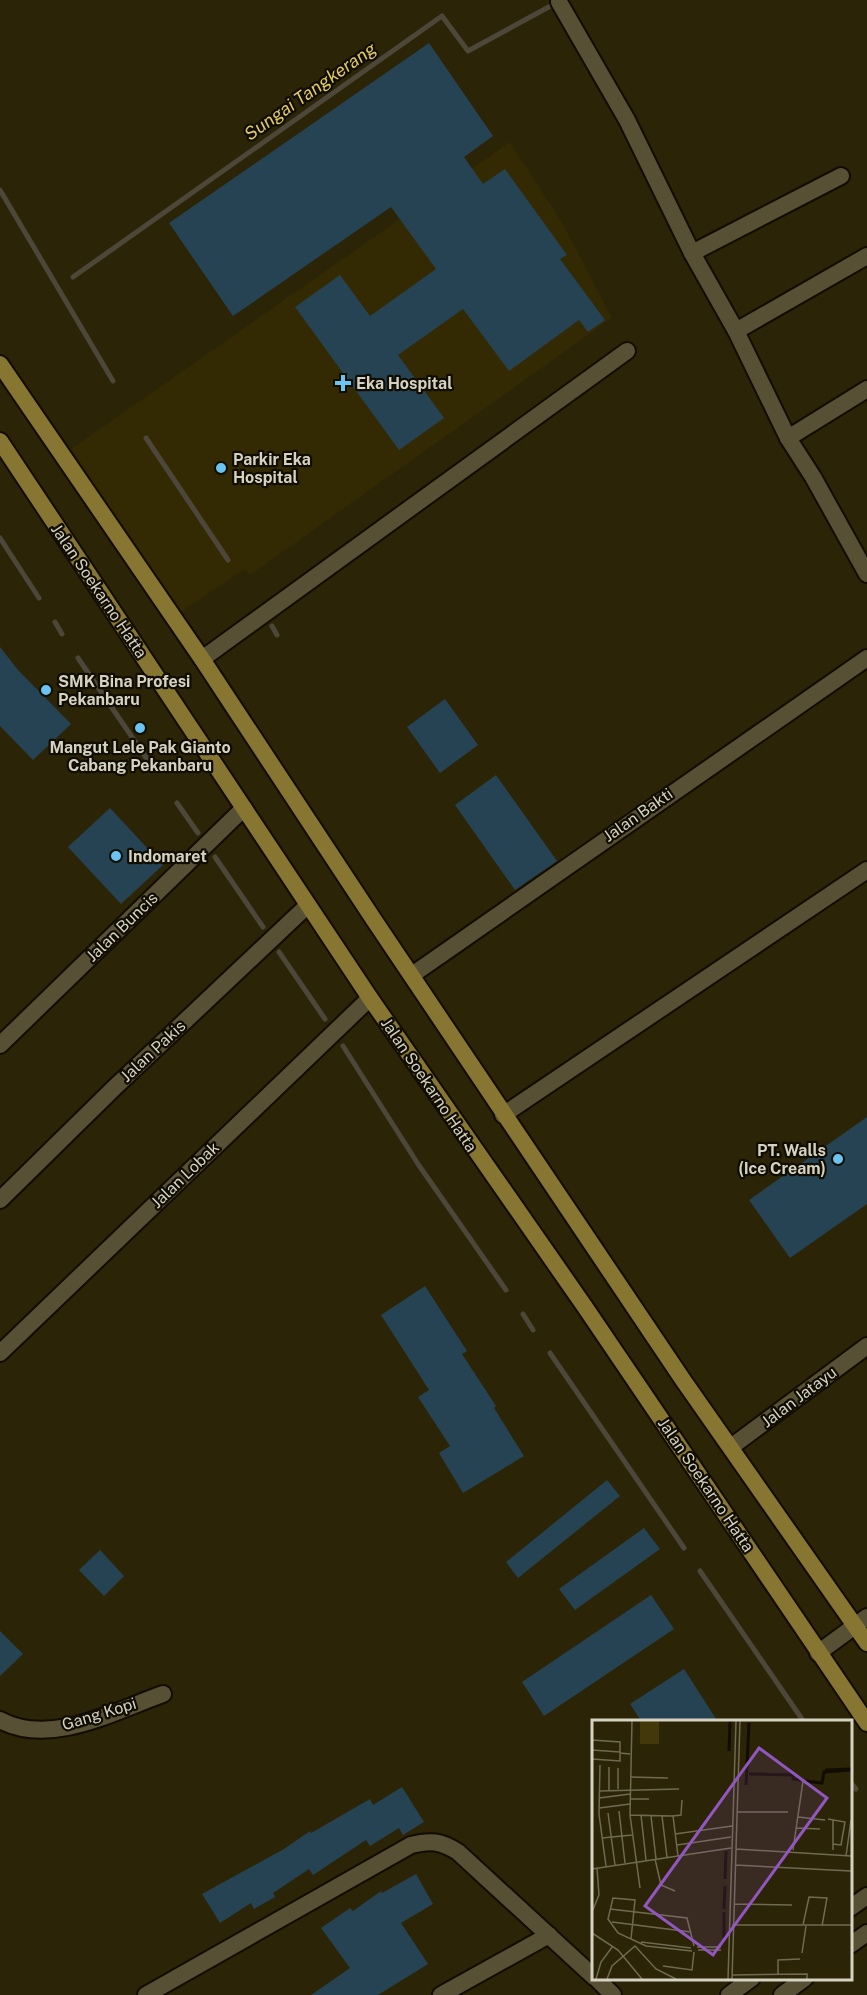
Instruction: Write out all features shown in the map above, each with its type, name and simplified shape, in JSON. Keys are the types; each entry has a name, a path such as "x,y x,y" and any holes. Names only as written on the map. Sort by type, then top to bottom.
{"main road":[{"path":"0,364 202,659 503,1115 683,1380 861,1621 867,1642"},
{"name":"Jalan Soekarno Hatta","path":"0,441 370,998 578,1296 867,1723"}],"street":[{"path":"559,2 606,80 692,253 736,331 788,438 813,477 867,574"},
{"path":"692,253 841,176"},
{"path":"736,331 867,256"},
{"path":"202,659 627,351"},
{"path":"788,438 867,389"},
{"name":"Jalan Bakti","path":"412,975 867,658"},
{"name":"Jalan Buncis","path":"0,1045 244,808"},
{"path":"503,1115 867,870"},
{"name":"Jalan Pakis","path":"0,1200 114,1088 308,905"},
{"name":"Jalan Lobak","path":"0,1353 370,998"},
{"name":"Jalan Jatayu","path":"731,1447 867,1346"},
{"path":"818,1653 861,1621"},
{"name":"Gang Kopi","path":"0,1720 29,1730 66,1726 163,1694"},
{"path":"146,1995 411,1845 429,1841 444,1843 458,1852 592,1975"},
{"path":"852,1907 867,1896"},
{"path":"852,1944 867,1933"},
{"path":"441,1995 549,1935"},
{"path":"597,1980 613,1995"},
{"path":"729,1995 749,1980"},
{"path":"782,1995 802,1980"}],"shaded area":[{"name":"Eka Hospital","path":"510,142 564,226 612,318 250,575 245,569 179,613 71,449"}],"building":[{"path":"429,43 493,136 464,157 483,184 505,169 567,255 560,259 605,320 588,332 579,320 509,371 463,309 398,355 444,418 399,450 295,307 340,275 370,316 436,269 391,207 233,316 169,223"},
{"path":"0,647 18,670 71,724 33,760 0,726"},
{"path":"445,699 478,745 440,773 407,727"},
{"path":"496,775 557,861 515,890 455,805"},
{"name":"Indomaret","path":"110,808 163,865 121,904 68,847"},
{"name":"PT. Walls (Ice Cream)","path":"867,1117 867,1204 790,1258 749,1200"},
{"path":"425,1286 467,1351 462,1354 496,1406 494,1408 524,1456 463,1493 439,1453 450,1446 418,1397 429,1390 381,1315"},
{"path":"607,1480 620,1496 518,1578 506,1562"},
{"path":"644,1528 660,1549 575,1610 559,1589"},
{"path":"100,1550 124,1576 104,1596 79,1570"},
{"path":"651,1595 674,1629 544,1716 522,1682"},
{"path":"0,1631 23,1654 0,1676"},
{"path":"684,1669 717,1720 641,1720 630,1704"},
{"path":"402,1787 424,1822 403,1835 399,1828 370,1846 366,1840 313,1875 309,1869 273,1893 275,1897 254,1909 251,1903 220,1923 202,1894 284,1849 310,1831 311,1833 370,1799 373,1805"},
{"path":"416,1874 433,1904 401,1923 428,1964 378,1995 311,1995 350,1968 321,1928 350,1908 353,1911 381,1891 382,1893"}],"waterway":[{"name":"Sungai Tangkerang","path":"73,277 442,16 468,51 556,3"},
{"path":"0,190 113,381"},
{"path":"146,438 228,560"},
{"path":"0,538 39,598"},
{"path":"55,622 62,634"},
{"path":"272,626 277,635"},
{"path":"78,658 147,759"},
{"path":"177,803 198,833"},
{"path":"215,857 263,927"},
{"path":"279,952 325,1019"},
{"path":"343,1046 418,1164 506,1290"},
{"path":"523,1314 533,1330"},
{"path":"550,1353 684,1548"},
{"path":"700,1571 803,1720"},
{"path":"852,1784 856,1789"}],"place":[{"name":"Eka Hospital","path":"343,383"},
{"name":"Parkir Eka Hospital","path":"221,468"},
{"name":"SMK Bina Profesi Pekanbaru","path":"46,690"},
{"name":"Mangut Lele Pak Gianto Cabang Pekanbaru","path":"140,728"},
{"name":"Indomaret","path":"116,856"},
{"name":"PT. Walls (Ice Cream)","path":"838,1159"}]}
